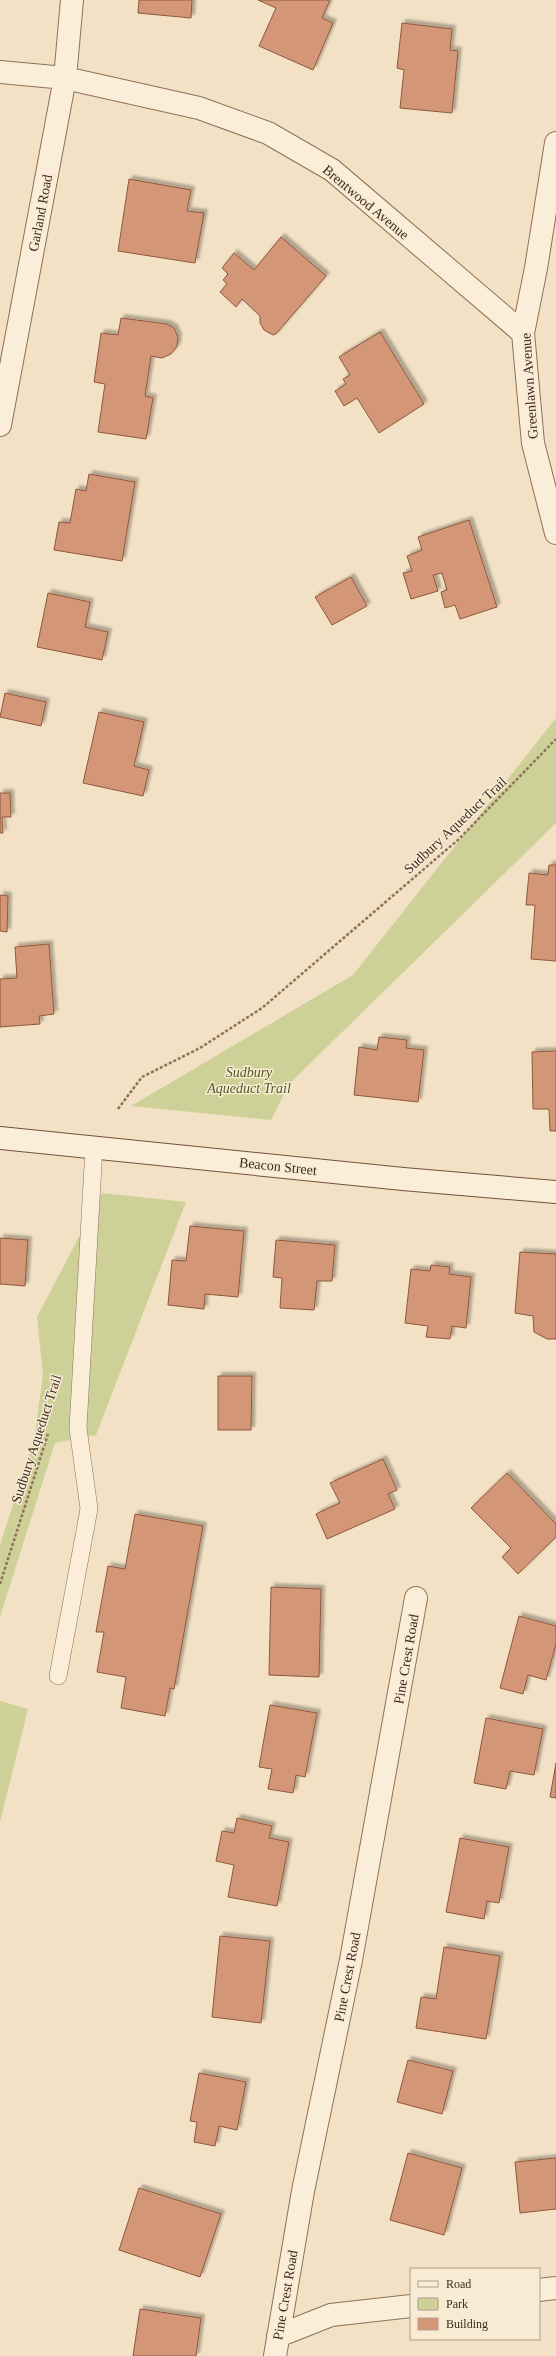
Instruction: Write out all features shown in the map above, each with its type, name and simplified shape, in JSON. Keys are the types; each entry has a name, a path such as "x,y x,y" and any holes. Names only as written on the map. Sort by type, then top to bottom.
{"street":[{"name":"Garland Road","path":"0,425 65,78 72,0"},
{"name":"Brentwood Avenue","path":"0,72 65,78 199,108 268,133 332,170 523,334"},
{"name":"Greenlawn Avenue","path":"556,149 536,268 523,334 533,443 556,533"},
{"name":"Beacon Street","path":"0,1138 556,1192"},
{"name":"Pine Crest Road","path":"276,2346 303,2191 351,1960 416,1598"},
{"path":"540,2290 556,2288"},
{"path":"276,2346 331,2315 410,2306"}],"lane":[{"path":"58,1676 89,1509 78,1428 94,1148"}],"path":[{"name":"Sudbury Aqueduct Trail","path":"118,1109 142,1077 200,1048 262,1008 459,838 556,739"},
{"name":"Sudbury Aqueduct Trail","path":"0,1584 50,1427"}],"green space":[{"name":"Sudbury Aqueduct Trail","path":"556,718 556,823 289,1084 271,1120 131,1106 353,975"},
{"path":"102,1193 186,1202 96,1435 55,1443 0,1617 0,1545 34,1439 43,1375 37,1317"},
{"path":"0,1701 28,1709 0,1822"}],"building":[{"path":"139,0 192,0 191,18 138,13"},
{"path":"258,0 330,0 322,18 333,23 313,70 259,46 276,8"},
{"path":"402,23 452,29 450,50 458,51 452,113 400,108 404,70 397,68"},
{"path":"129,179 191,190 187,211 204,213 195,263 118,251"},
{"path":"281,237 326,276 276,334 273,335 264,330 260,323 260,316 242,299 236,307 220,292 227,284 223,280 228,274 222,268 234,253 254,270"},
{"path":"121,318 167,324 174,328 178,337 177,346 171,354 162,358 151,356 145,396 153,398 146,439 98,432 105,384 94,382 101,333 118,335"},
{"path":"380,332 424,404 379,433 357,398 344,406 335,391 346,384 343,379 350,375 339,357"},
{"path":"89,474 135,482 122,561 54,550 59,522 70,523 76,489 86,491"},
{"path":"469,520 497,607 460,619 455,605 445,608 441,592 447,590 442,573 433,575 438,591 411,599 403,573 412,571 407,556 422,550 418,537"},
{"path":"351,577 367,606 332,625 315,597"},
{"path":"48,593 90,602 85,627 108,632 102,660 37,647"},
{"path":"5,693 46,702 41,726 0,717"},
{"path":"99,712 144,722 134,766 149,770 143,796 83,783"},
{"path":"0,793 10,793 11,817 2,817 3,833 0,833"},
{"path":"549,865 556,865 556,961 531,959 535,905 526,905 529,873 548,875"},
{"path":"0,895 8,896 7,932 0,931"},
{"path":"49,944 54,1014 39,1016 40,1024 0,1027 0,979 17,978 15,947"},
{"path":"379,1037 407,1040 406,1048 424,1050 418,1102 354,1095 359,1047 377,1050"},
{"path":"556,1051 556,1131 550,1131 549,1109 533,1109 532,1052"},
{"path":"190,1226 244,1231 238,1297 205,1294 204,1309 168,1305 172,1260 186,1261"},
{"path":"0,1238 28,1240 25,1286 0,1284"},
{"path":"276,1240 335,1245 332,1281 317,1281 314,1310 280,1308 282,1278 273,1277"},
{"path":"520,1252 556,1254 556,1339 547,1339 534,1332 533,1316 515,1313"},
{"path":"431,1265 450,1267 449,1274 471,1277 466,1328 452,1326 450,1339 426,1337 428,1326 405,1323 411,1269 430,1271"},
{"path":"218,1376 252,1376 251,1430 218,1430"},
{"path":"383,1459 397,1490 388,1494 395,1509 327,1539 316,1514 340,1503 330,1483"},
{"path":"507,1473 556,1524 556,1537 518,1574 502,1557 511,1548 471,1508"},
{"path":"135,1514 203,1526 174,1689 170,1688 165,1716 121,1708 126,1677 97,1672 104,1632 96,1632 108,1566 125,1569"},
{"path":"271,1587 321,1589 319,1677 269,1675"},
{"path":"519,1616 556,1626 556,1644 546,1680 528,1675 523,1694 500,1688"},
{"path":"270,1705 317,1713 305,1777 296,1775 293,1793 268,1789 272,1769 259,1767"},
{"path":"486,1718 543,1729 534,1775 510,1771 506,1789 474,1783"},
{"path":"556,1763 556,1798 550,1797"},
{"path":"237,1818 272,1826 269,1838 289,1842 277,1906 228,1897 234,1865 216,1861 222,1831 234,1833"},
{"path":"460,1838 509,1847 499,1903 487,1901 484,1919 446,1912"},
{"path":"220,1936 270,1941 261,2023 212,2017"},
{"path":"444,1947 500,1956 486,2039 416,2028 421,1997 436,1999"},
{"path":"408,2060 453,2071 442,2114 397,2102"},
{"path":"199,2073 246,2082 237,2130 219,2126 215,2146 194,2142 197,2122 190,2121"},
{"path":"408,2153 462,2168 444,2235 390,2220"},
{"path":"556,2158 556,2209 520,2213 515,2162"},
{"path":"139,2188 221,2214 200,2277 119,2250"},
{"path":"140,2309 201,2318 196,2356 133,2356"}]}
